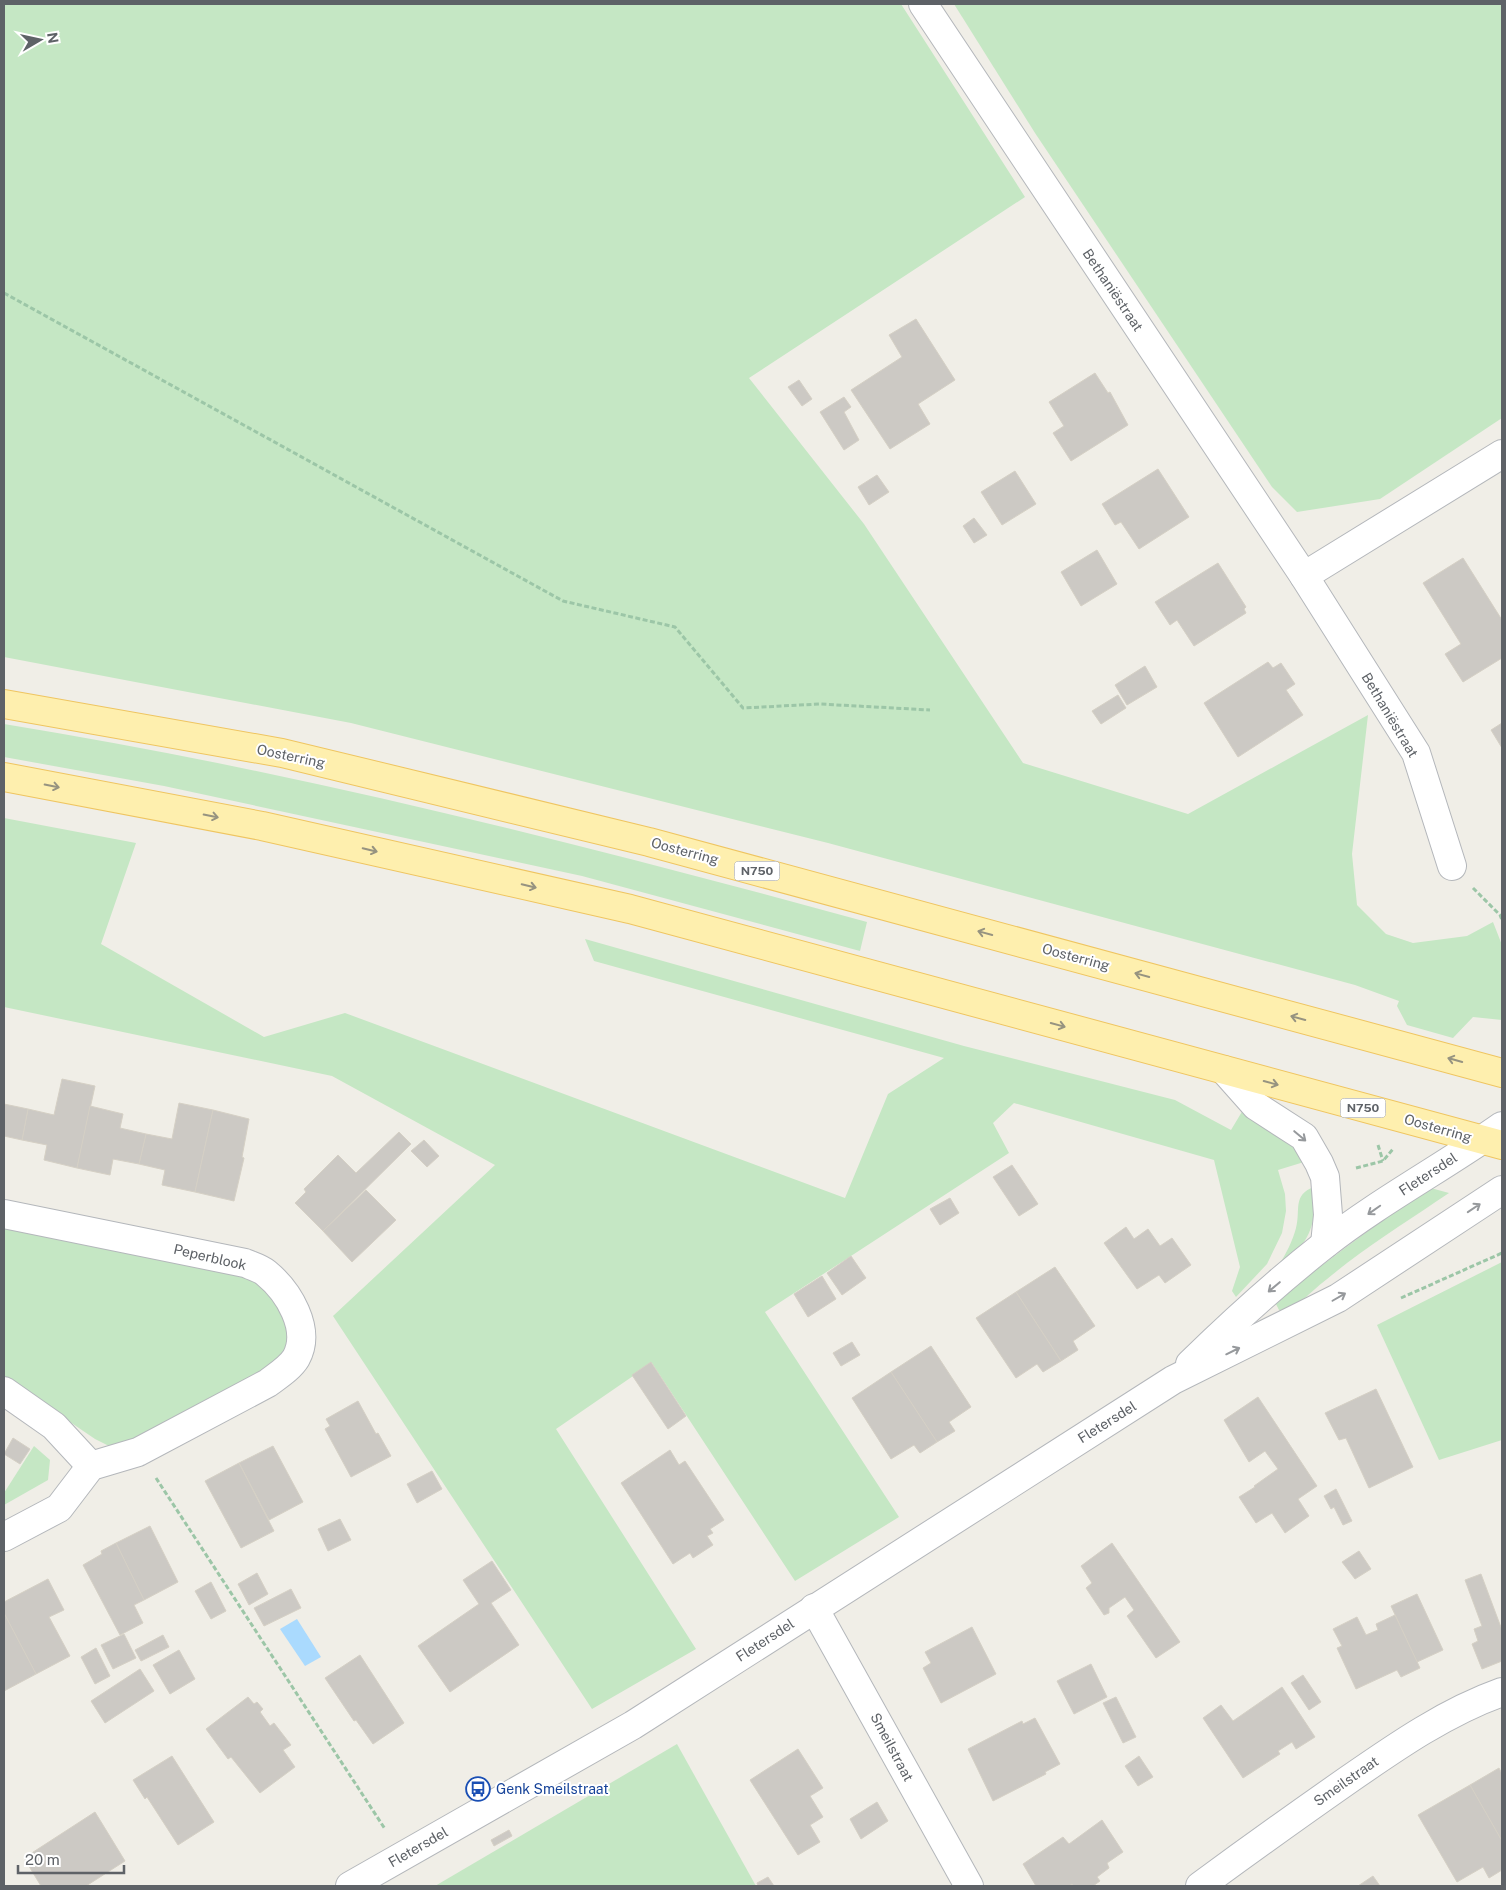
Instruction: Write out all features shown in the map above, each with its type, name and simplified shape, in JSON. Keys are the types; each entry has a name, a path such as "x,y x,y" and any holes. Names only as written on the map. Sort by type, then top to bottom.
{"main road":[{"name":"Oosterring","path":"4,704 282,753 639,839 1502,1073"},
{"name":"Oosterring","path":"4,777 262,826 630,910 1224,1070 1495,1137"}],"street":[{"name":"Bethaniëstraat","path":"923,4 1304,576 1416,753 1452,866"},
{"path":"1304,576 1502,454"},
{"path":"1224,1070 1256,1106 1304,1137 1325,1177 1328,1216 1325,1244"},
{"name":"Fletersdel","path":"1173,1380 1236,1319 1325,1244 1418,1179 1495,1137"},
{"name":"Fletersdel","path":"350,1886 633,1725 1173,1380 1338,1298 1502,1190"},
{"name":"Peperblook","path":"4,1214 245,1263 264,1272 283,1289 292,1303 300,1325 300,1347 296,1358 286,1370 268,1383 138,1452 91,1466"},
{"path":"4,1391 54,1426 91,1466 59,1508 4,1537"},
{"name":"Smeilstraat","path":"814,1608 969,1886"},
{"name":"Smeilstraat","path":"1200,1886 1266,1837 1407,1739 1472,1702 1502,1692"}],"path":[{"path":"4,293 563,601 675,627 743,708 820,704 930,710"},
{"path":"1452,866 1500,915 1502,920"},
{"path":"1355,1168 1383,1162"},
{"path":"154,1476 386,1831"}],"green space":[{"path":"4,4 901,4 1025,197 749,378 864,524 1023,763 1188,814 1368,715 1352,854 1357,905 1386,934 1413,943 1467,936 1493,922 1502,945 1502,1020 1473,1017 1453,1038 1407,1025 1397,1006 1399,1001 1355,985 828,843 351,723 4,657"},
{"path":"954,4 1502,4 1502,418 1380,499 1297,512 1272,487 1035,133"},
{"path":"4,724 222,764 438,811 760,893 867,922 860,951 582,876 164,786 4,757"},
{"path":"4,818 136,843 101,944 264,1037 345,1013 845,1198 888,1094 944,1058 594,961 585,939 964,1046 1175,1100 1231,1130 1243,1110 1290,1142 1304,1162 1278,1170 1285,1194 1286,1211 1282,1233 1267,1264 1236,1297 1232,1291 1240,1267 1214,1160 1014,1103 993,1123 1009,1153 765,1312 899,1517 795,1581 652,1363 556,1429 696,1649 592,1709 333,1316 495,1165 332,1076 4,1007"},
{"path":"1314,1187 1315,1203 1312,1226 1309,1233 1298,1250 1279,1265 1295,1233 1300,1199 1307,1190"},
{"path":"1427,1187 1449,1193 1347,1263 1311,1292 1292,1312 1284,1314 1279,1310 1276,1304 1278,1298"},
{"path":"4,1224 251,1277 275,1296 291,1334 287,1349 278,1362 235,1387 125,1444 111,1447 95,1439 4,1377"},
{"path":"1502,1262 1502,1440 1439,1460 1377,1325"},
{"path":"34,1446 50,1460 48,1480 4,1505 4,1493"},
{"path":"677,1744 756,1886 435,1886"}],"water":[{"path":"297,1619 321,1657 305,1666 280,1629"}],"building":[{"path":"916,319 955,380 918,404 930,424 890,449 851,390 902,357 889,335"},
{"path":"1095,373 1108,393 1110,392 1128,425 1071,461 1053,433 1064,426 1049,402"},
{"path":"799,380 812,399 802,406 788,387"},
{"path":"844,397 851,407 844,412 859,440 844,450 820,412"},
{"path":"1158,469 1189,517 1139,549 1121,522 1115,525 1102,504"},
{"path":"1015,471 1036,504 1002,525 981,492"},
{"path":"877,475 889,492 869,505 858,487"},
{"path":"974,518 987,535 974,543 963,526"},
{"path":"1097,550 1117,584 1081,606 1061,572"},
{"path":"1463,558 1502,620 1502,658 1463,682 1445,654 1461,644 1423,583"},
{"path":"1218,563 1246,607 1244,609 1246,613 1194,646 1177,620 1170,625 1155,602"},
{"path":"1268,662 1273,668 1281,663 1295,684 1286,690 1303,715 1238,757 1204,703"},
{"path":"1145,666 1157,687 1127,705 1115,685"},
{"path":"1118,695 1126,708 1101,724 1092,711"},
{"path":"1502,723 1502,748 1491,730"},
{"path":"62,1079 95,1086 77,1168 44,1160 47,1145 22,1140 28,1109 54,1115"},
{"path":"179,1103 213,1110 195,1192 162,1185 165,1170 139,1164 146,1134 172,1139"},
{"path":"4,1104 28,1109 22,1140 4,1136"},
{"path":"90,1106 123,1114 120,1128 146,1134 139,1164 113,1159 110,1175 77,1168"},
{"path":"213,1110 249,1119 242,1157 244,1158 234,1201 195,1192"},
{"path":"399,1132 411,1144 323,1231 295,1203 306,1192 304,1189 338,1155 356,1173"},
{"path":"424,1140 439,1156 427,1167 411,1151"},
{"path":"1012,1165 1038,1204 1019,1216 993,1177"},
{"path":"366,1190 396,1220 352,1262 323,1231"},
{"path":"950,1198 959,1213 940,1225 930,1209"},
{"path":"1126,1227 1134,1239 1148,1229 1160,1246 1172,1238 1191,1265 1165,1283 1159,1275 1137,1289 1104,1243"},
{"path":"851,1256 866,1278 842,1295 827,1273"},
{"path":"1055,1267 1095,1326 1073,1341 1078,1350 1061,1361 1016,1292"},
{"path":"822,1276 836,1299 808,1317 794,1294"},
{"path":"1016,1292 1061,1361 1043,1372 1037,1364 1016,1378 976,1318"},
{"path":"852,1342 860,1355 841,1366 833,1353"},
{"path":"931,1346 971,1407 949,1422 955,1431 937,1442 891,1372"},
{"path":"651,1362 686,1416 668,1429 632,1375"},
{"path":"891,1372 937,1442 920,1453 914,1445 891,1459 852,1398"},
{"path":"1376,1389 1413,1467 1369,1488 1346,1438 1339,1440 1325,1413"},
{"path":"1258,1397 1317,1486 1298,1499 1309,1516 1285,1533 1272,1513 1256,1523 1239,1497 1278,1469 1265,1451 1249,1462 1224,1420"},
{"path":"358,1401 376,1434 378,1433 391,1456 351,1477 325,1429 330,1426 326,1419"},
{"path":"13,1438 30,1449 20,1464 4,1454"},
{"path":"273,1446 303,1502 269,1520 239,1463"},
{"path":"670,1450 679,1465 685,1461 724,1520 710,1529 713,1533 707,1536 713,1545 693,1558 690,1553 673,1564 621,1483"},
{"path":"239,1463 274,1531 241,1548 205,1481"},
{"path":"432,1471 442,1489 417,1503 407,1484"},
{"path":"1336,1489 1352,1521 1343,1525 1334,1507 1331,1509 1324,1496"},
{"path":"340,1519 351,1540 328,1551 318,1529"},
{"path":"150,1526 178,1582 144,1600 116,1543"},
{"path":"116,1543 144,1600 134,1605 143,1623 120,1635 83,1565 102,1554 101,1551"},
{"path":"1112,1543 1180,1642 1156,1658 1127,1616 1134,1610 1125,1597 1109,1608 1109,1613 1104,1615 1086,1588 1092,1583 1081,1566"},
{"path":"1359,1551 1371,1569 1355,1579 1342,1562"},
{"path":"492,1561 511,1590 491,1603 519,1645 450,1692 418,1646 479,1604 463,1580"},
{"path":"257,1573 268,1594 249,1605 238,1584"},
{"path":"1481,1574 1502,1630 1502,1661 1482,1669 1472,1644 1478,1641 1474,1629 1482,1626 1465,1580"},
{"path":"48,1579 64,1610 49,1617 70,1656 36,1674 4,1613 4,1602"},
{"path":"211,1582 226,1611 211,1619 195,1591"},
{"path":"291,1589 301,1608 264,1626 254,1608"},
{"path":"1417,1594 1443,1650 1417,1662 1391,1606"},
{"path":"4,1613 36,1674 4,1691"},
{"path":"1395,1615 1420,1668 1401,1677 1397,1670 1356,1689 1337,1648 1342,1646 1333,1629 1357,1617 1366,1635 1378,1630 1376,1624"},
{"path":"972,1627 996,1674 941,1703 923,1668 931,1663 925,1652"},
{"path":"124,1634 136,1658 113,1669 101,1645"},
{"path":"163,1635 169,1647 141,1661 135,1650"},
{"path":"96,1648 110,1676 95,1684 81,1657"},
{"path":"179,1650 195,1679 170,1694 153,1665"},
{"path":"360,1655 404,1723 373,1744 356,1720 354,1721 325,1678"},
{"path":"1091,1664 1107,1697 1074,1714 1057,1681"},
{"path":"140,1669 154,1691 105,1723 91,1701"},
{"path":"1303,1675 1321,1702 1309,1710 1291,1683"},
{"path":"1282,1687 1315,1737 1296,1749 1292,1742 1278,1751 1280,1754 1243,1778 1203,1718 1221,1705 1233,1721"},
{"path":"248,1697 254,1704 257,1702 263,1709 260,1712 270,1726 274,1723 291,1745 283,1750 295,1767 260,1793 231,1757 228,1759 206,1729"},
{"path":"1116,1697 1136,1737 1123,1743 1103,1703"},
{"path":"1035,1718 1060,1764 1045,1772 1046,1774 993,1801 968,1749 1022,1721 1023,1724"},
{"path":"798,1749 823,1788 810,1796 823,1817 810,1825 820,1842 798,1855 750,1780"},
{"path":"172,1756 214,1822 178,1845 147,1797 145,1799 133,1780"},
{"path":"1139,1756 1153,1777 1138,1786 1125,1766"},
{"path":"1499,1768 1502,1774 1502,1841 1470,1785"},
{"path":"1470,1785 1502,1841 1502,1870 1489,1878 1483,1867 1457,1882 1418,1815"},
{"path":"877,1802 888,1821 861,1839 850,1819"},
{"path":"95,1812 125,1861 86,1886 41,1886 24,1858"},
{"path":"1102,1820 1123,1852 1107,1863 1109,1868 1097,1877 1100,1881 1093,1886 1073,1886 1072,1884 1069,1886 1036,1886 1023,1864 1063,1837 1069,1844"},
{"path":"509,1830 512,1836 494,1846 491,1840"},
{"path":"1373,1876 1380,1886 1358,1886"},
{"path":"768,1877 774,1886 758,1886 757,1883"}],"place":[{"name":"Genk Smeilstraat","path":"478,1789"}]}
